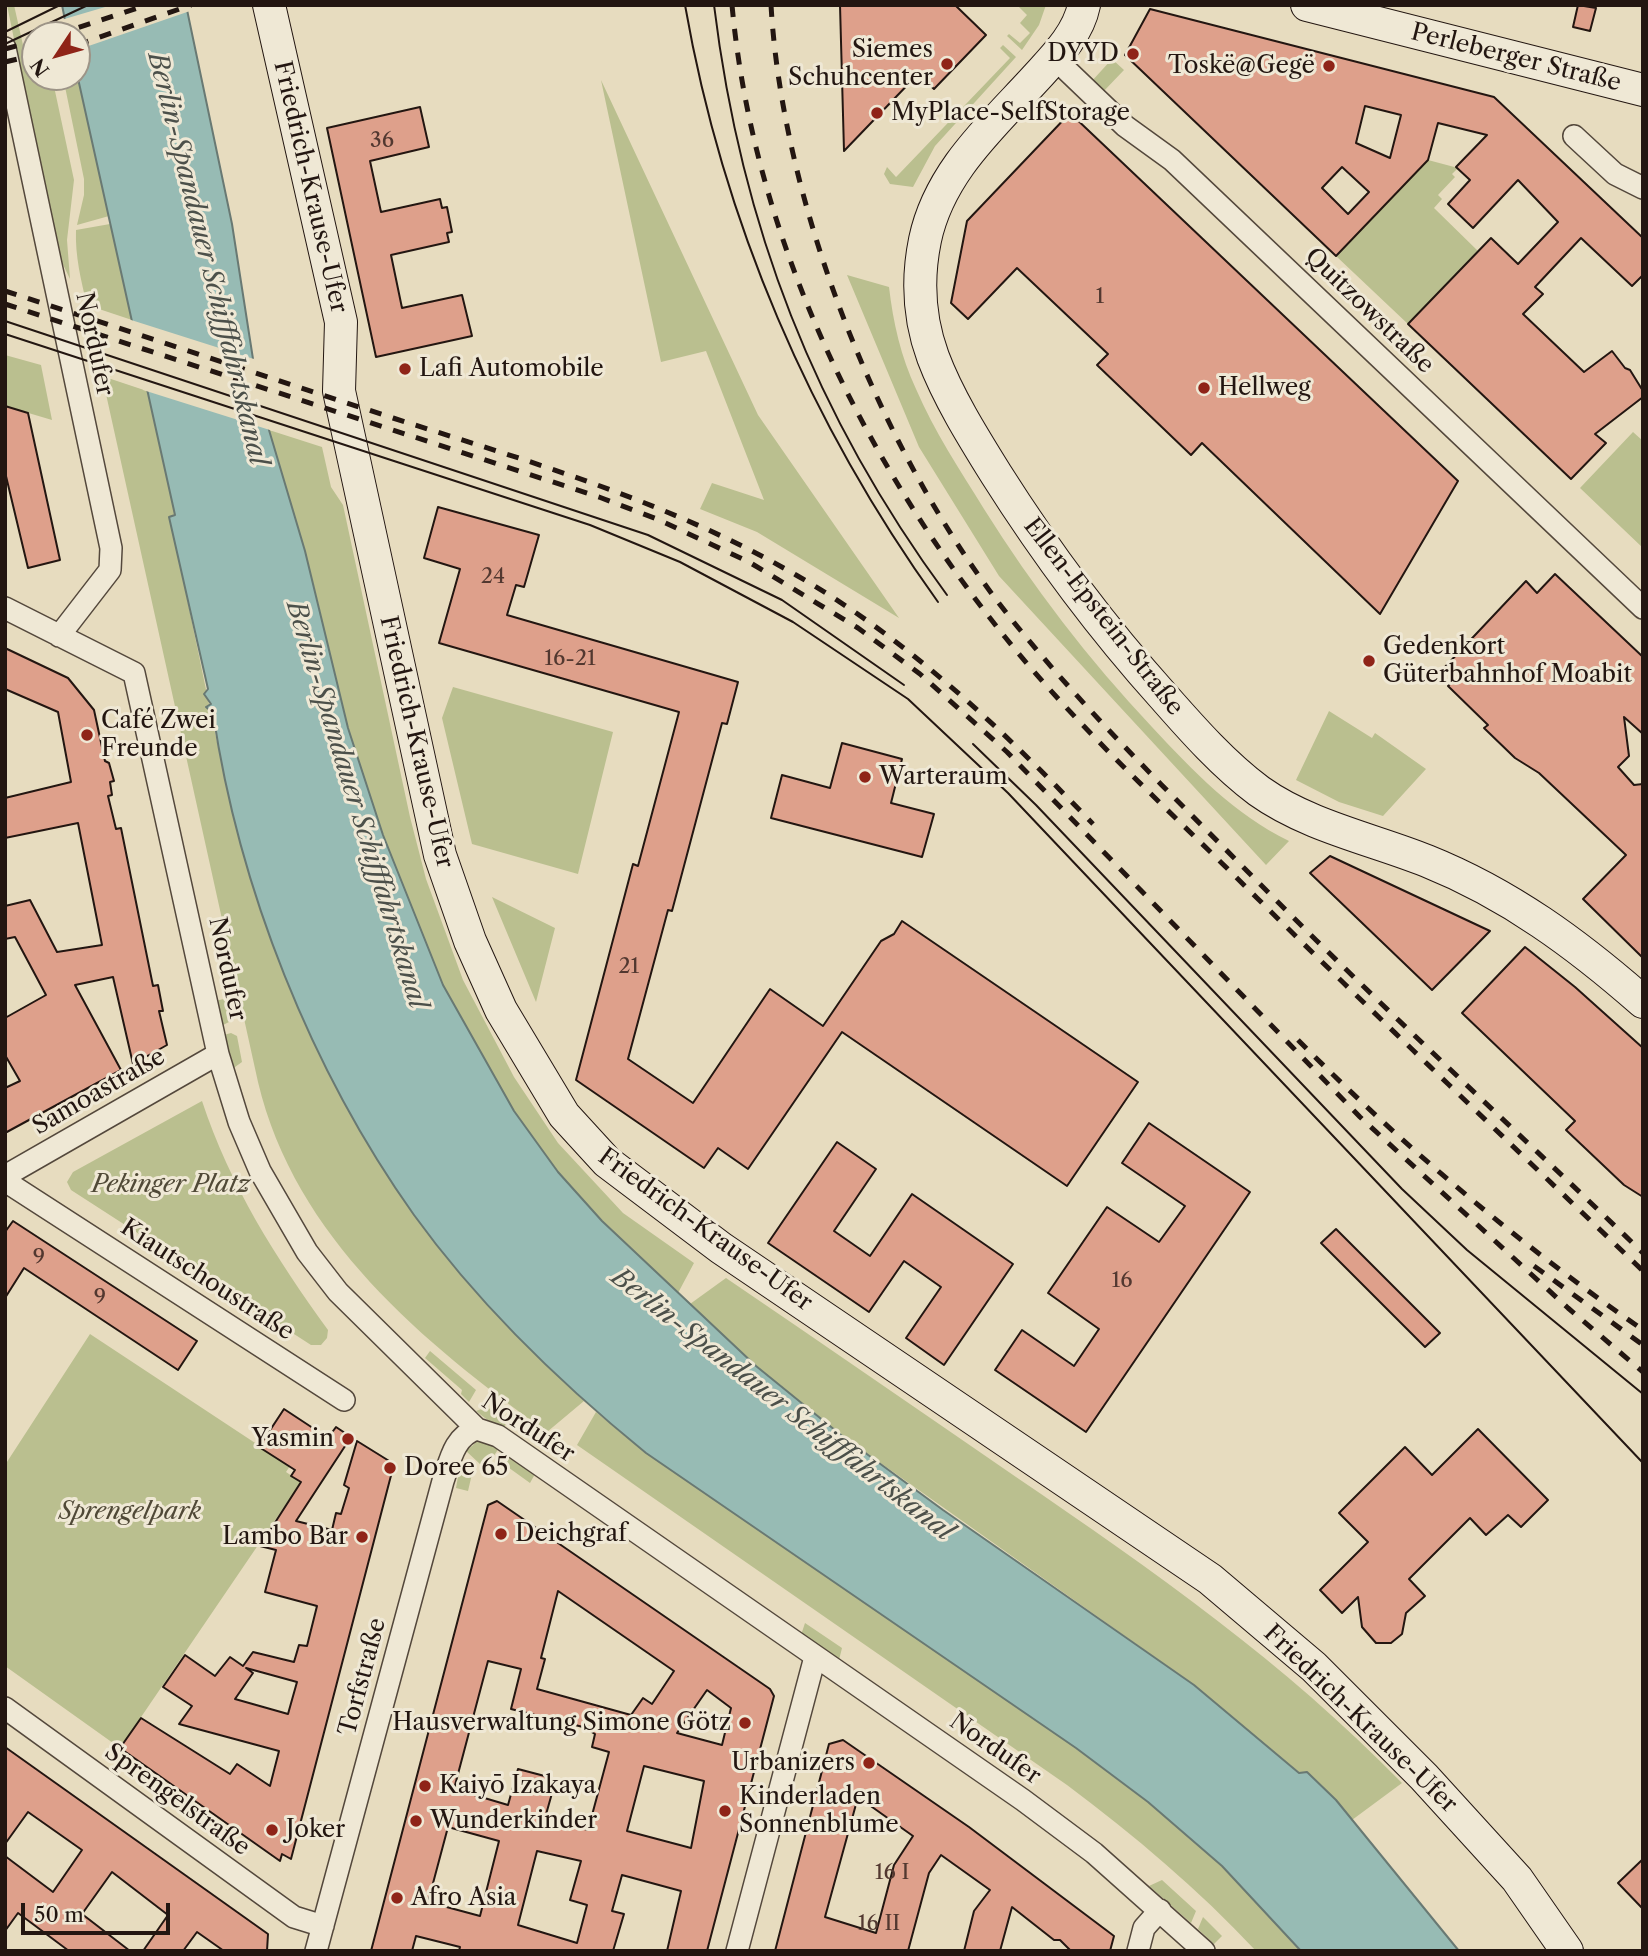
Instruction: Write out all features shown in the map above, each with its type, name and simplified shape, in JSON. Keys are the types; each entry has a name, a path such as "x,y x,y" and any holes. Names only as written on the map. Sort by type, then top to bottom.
{"street":[{"name":"Friedrich-Krause-Ufer","path":"269,5 341,323 339,391 440,855 470,941 501,1010 552,1099 576,1131 607,1162 721,1248 1210,1579 1314,1667 1424,1777 1517,1879 1567,1951"},
{"name":"Ellen-Epstein-Straße","path":"1084,5 1070,38 970,149 949,178 925,237 919,273 925,332 934,359 990,464 1076,590 1132,661 1189,725 1260,791 1317,821 1427,861 1482,886 1554,929 1643,1002"},
{"name":"Perleberger Straße","path":"1312,6 1643,90"},
{"name":"Nordufer","path":"5,48 111,548 110,570 59,635 134,673 218,1055 239,1122 260,1171 307,1252 361,1317 477,1429 498,1436 1023,1800 1094,1853 1204,1951"},
{"name":"Quitzowstraße","path":"1054,58 1125,126 1172,160 1643,608"},
{"path":"1574,136 1615,174 1642,182"},
{"path":"5,608 59,635"},
{"name":"Samoastraße","path":"5,1176 218,1055"},
{"name":"Kiautschoustraße","path":"5,1181 344,1400"},
{"name":"Torfstraße","path":"316,1951 443,1481 462,1436 477,1429"},
{"path":"737,1951 815,1657"},
{"name":"Sprengelstraße","path":"5,1708 294,1917 323,1926"},
{"path":"1138,1951 1144,1928 1160,1910"}],"green space":[{"path":"7,5 14,5 21,36 21,73"},
{"path":"1017,5 1046,5 1039,25 1022,50 1007,36 1009,34 1020,43 1030,33 1020,23 1027,15"},
{"path":"1003,45 1016,57 935,146 913,187 890,184 884,174 887,167 896,177 1010,58 1000,48"},
{"path":"1112,59 1124,70 1102,93 1091,82"},
{"path":"601,80 758,415 899,618 757,532 700,509 712,483 764,500 706,351 661,362"},
{"path":"25,91 55,91 74,180 67,240 70,279 58,254"},
{"path":"66,91 81,91 109,216 77,225 84,195 84,179"},
{"path":"1428,160 1458,168 1452,174 1455,177 1438,195 1442,199 1434,208 1479,252 1409,325 1336,256"},
{"path":"110,224 132,320 87,305 77,259 76,230"},
{"path":"847,275 889,287 902,352 931,420 1003,538 1062,622 1128,701 1199,775 1232,805 1289,841 1266,865 999,576 919,447"},
{"path":"5,355 41,365 52,420 5,406"},
{"path":"102,376 147,391 175,516 170,517 218,747 252,878 274,942 358,1126 414,1215 501,1319 584,1401 547,1432 455,1362 370,1282 333,1238 301,1190 276,1138 258,1082"},
{"path":"269,430 322,447 331,487 343,505 410,817 426,879 463,980 514,1077 558,1143 623,1213 694,1263 678,1293 572,1189 523,1126 490,1074 432,960 383,842 364,783 347,726 311,573"},
{"path":"1633,432 1643,441 1643,548 1580,488"},
{"path":"453,687 613,732 578,874 472,844 442,718"},
{"path":"1329,711 1372,738 1375,733 1426,769 1383,816 1339,802 1296,780"},
{"path":"492,897 555,928 536,1002"},
{"path":"228,998 233,1020 219,1027 215,1001"},
{"path":"231,1033 237,1036 242,1062 228,1072 220,1036"},
{"name":"Pekinger Platz","path":"202,1101 240,1192 290,1276 328,1330 327,1338 321,1345 311,1345 71,1190 67,1182 73,1172"},
{"path":"726,1278 1168,1583 1311,1697 1402,1783 1352,1820 1307,1772 1299,1773 1194,1685 841,1435 756,1366 690,1304"},
{"name":"Sprengelpark","path":"90,1334 290,1466 286,1472 301,1482 120,1748 5,1666 5,1465"},
{"path":"430,1351 476,1390 469,1402 461,1394 462,1390 425,1358"},
{"path":"487,1407 506,1420 504,1433 476,1411"},
{"path":"596,1412 646,1453 1076,1748 1148,1802 1222,1866 1301,1951 1256,1951 1212,1906 1165,1864 1067,1785 577,1445"},
{"path":"479,1440 499,1448 491,1460 480,1464 466,1451"},
{"path":"510,1457 535,1474 530,1483 505,1465"},
{"path":"460,1465 472,1474 468,1491 456,1488"},
{"path":"805,1623 842,1648 839,1660 801,1635"},
{"path":"1162,1880 1196,1911 1191,1923 1149,1886"},
{"path":"1203,1917 1222,1936 1214,1944 1198,1929"}],"water":[{"name":"Berlin-Spandauer Schifffahrtskanal","path":"62,5 186,5 232,224 253,359 269,430 305,551 348,728 383,835 443,985 514,1111 558,1172 602,1221 756,1366 841,1435 943,1510 1194,1685 1299,1773 1307,1772 1336,1800 1459,1951 1301,1951 1222,1866 1148,1802 1076,1748 646,1453 522,1342 466,1280 414,1215 377,1159 312,1039 261,911 241,845 213,713 206,707 211,704 204,694 208,689 169,517 175,515 81,91 91,91 91,21 65,21"}],"pier":[{"path":"112,5 189,5 190,11 91,45 91,21 61,20"},
{"path":"128,319 257,360 273,431 143,390"}],"building":[{"path":"840,5 955,5 986,35 934,89 918,74 844,151"},
{"path":"1578,5 1596,8 1590,31 1573,27"},
{"path":"1150,9 1494,97 1643,238 1643,275 1632,286 1581,238 1535,287 1543,294 1523,314 1584,372 1612,351 1625,368 1630,370 1643,391 1643,397 1595,434 1606,443 1571,479 1408,324 1491,238 1518,264 1558,222 1518,180 1473,228 1448,204 1470,180 1456,167 1487,135 1438,123 1428,160 1336,256 1125,55","holes":["1365,106 1401,115 1390,158 1356,143","1342,167 1369,192 1348,214 1322,188"]},
{"path":"420,107 429,147 370,161 381,212 440,199 442,208 447,207 452,232 447,233 449,242 391,255 402,308 462,295 472,336 376,357 327,128"},
{"path":"1070,113 1458,481 1380,614 1202,443 1191,455 1097,365 1108,354 1017,268 968,319 951,303 967,221"},
{"path":"5,406 28,413 60,560 28,568 5,472"},
{"path":"438,507 539,535 524,587 516,585 507,615 738,682 727,724 722,723 672,911 668,910 628,1059 693,1103 770,989 823,1026 881,941 894,934 902,921 1138,1082 1067,1186 842,1032 748,1169 718,1148 704,1168 576,1080 633,864 638,866 679,712 439,643 460,569 424,558"},
{"path":"1555,574 1643,657 1643,734 1624,717 1629,756 1618,767 1634,785 1643,784 1643,958 1583,899 1626,855 1539,773 1515,758 1484,728 1488,725 1448,686 1455,679 1444,668 1526,581 1537,593"},
{"path":"5,648 68,678 94,710 105,761 109,763 114,781 110,782 112,795 108,796 116,829 121,828 153,986 158,985 163,1011 159,1011 167,1045 133,1064 113,977 75,985 121,1070 5,1133 5,1088 20,1081 5,1055 5,1018 46,995 15,937 5,939 5,906 30,900 57,952 102,945 78,823 5,838 5,798 71,782 58,712 5,689"},
{"path":"842,743 902,759 891,803 934,814 922,857 771,818 782,775 830,788"},
{"path":"1330,856 1490,931 1432,990 1310,873"},
{"path":"1525,947 1575,987 1643,1048 1643,1197 1624,1185 1566,1130 1575,1121 1462,1013"},
{"path":"1149,1123 1250,1192 1086,1432 995,1370 1022,1330 1074,1366 1099,1329 1048,1293 1107,1207 1159,1242 1185,1206 1122,1163"},
{"path":"837,1142 876,1169 834,1231 870,1256 912,1194 1013,1264 944,1365 906,1338 941,1287 904,1261 869,1312 768,1243"},
{"path":"13,1221 197,1341 178,1370 24,1268 5,1298 5,1232"},
{"path":"1336,1229 1440,1333 1425,1347 1321,1243"},
{"path":"284,1409 328,1438 336,1427 351,1437 296,1521 332,1530 336,1513 341,1514 349,1488 344,1485 357,1441 394,1464 291,1859 282,1854 280,1861 120,1748 141,1718 230,1774 237,1764 270,1786 279,1751 179,1724 192,1706 163,1687 185,1655 215,1676 230,1657 243,1666 253,1652 294,1662 299,1645 307,1646 317,1606 265,1592 276,1550 260,1546 301,1482 291,1476 295,1470 259,1447","holes":["246,1668 297,1682 288,1714 235,1699 253,1673"]},
{"path":"1478,1429 1548,1500 1521,1527 1508,1515 1486,1535 1470,1518 1409,1579 1425,1596 1406,1613 1402,1634 1391,1643 1376,1643 1362,1627 1358,1597 1342,1613 1320,1590 1368,1542 1339,1513 1405,1447 1432,1475"},
{"path":"497,1501 770,1689 774,1696 707,1951 667,1951 681,1891 622,1875 612,1911 624,1914 613,1951 459,1951 460,1947 416,1936 412,1951 371,1951 488,1505","holes":["558,1591 674,1671 652,1704 643,1698 631,1715 537,1689 545,1659 541,1658","488,1661 521,1669 511,1709 583,1727 595,1734 592,1747 609,1752 588,1830 545,1818 556,1779 518,1769 508,1805 454,1789","707,1690 731,1708 722,1745 677,1733","644,1766 704,1781 691,1848 627,1831","448,1827 499,1841 480,1916 428,1902","537,1851 581,1861 570,1900 587,1905 577,1943 518,1925"]},
{"path":"843,1740 969,1827 1114,1936 1110,1951 1071,1951 1060,1940 1054,1940 1012,1907 1000,1951 964,1951 974,1911 990,1890 941,1855 929,1873 908,1951 775,1951 829,1744","holes":["858,1797 913,1836 894,1865 876,1933 825,1917"]},
{"path":"5,1747 268,1934 267,1951 224,1951 197,1932 183,1951 143,1951 168,1915 112,1872 82,1914 130,1951 69,1951 18,1913 5,1931 5,1856 53,1892 82,1850 28,1812 5,1844"},
{"path":"1643,1859 1643,1909 1618,1883"}],"tram line":[{"path":"5,32 60,5"},
{"path":"5,44 88,5"},
{"path":"685,5 702,86 723,165 748,242 778,318 812,392 850,464 892,534 938,602"},
{"path":"714,5 726,86 743,165 765,242 791,316 822,388 859,458 900,527 947,595"},
{"path":"5,321 648,535 782,600 904,685"},
{"path":"5,334 590,525 680,562 793,622 908,699 1008,793 1643,1463"},
{"path":"973,744 1036,805 1402,1189 1467,1250 1643,1394"}],"railway":[{"path":"91,23 147,5"},
{"path":"91,40 191,5"},
{"path":"732,5 744,91 763,176 790,259 823,341 861,420 905,496 953,568 1033,671 1093,736 1348,988 1643,1271"},
{"path":"771,5 780,85 796,168 820,252 851,336 887,417 928,495 973,567 1049,664 1167,790 1353,976 1643,1253"},
{"path":"5,49 21,45"},
{"path":"5,62 21,58"},
{"path":"5,291 548,468 650,505 748,549 838,601 916,658 989,721 1093,824"},
{"path":"5,304 599,497 657,519 749,562 858,628 920,674 1007,752 1360,1117 1568,1308 1643,1372"},
{"path":"1298,1040 1379,1118 1464,1193 1507,1229 1643,1330"},
{"path":"1534,1266 1643,1345"}],"place":[{"name":"DYYD","path":"1133,54"},
{"name":"Siemes Schuhcenter","path":"947,64"},
{"name":"Toskë@Gegë","path":"1329,66"},
{"name":"MyPlace-SelfStorage","path":"877,113"},
{"name":"Lafi Automobile","path":"405,369"},
{"name":"Hellweg","path":"1204,388"},
{"name":"Gedenkort Güterbahnhof Moabit","path":"1369,661"},
{"name":"Café Zwei Freunde","path":"87,735"},
{"name":"Warteraum","path":"865,777"},
{"name":"Yasmin","path":"348,1439"},
{"name":"Doree 65","path":"390,1468"},
{"name":"Deichgraf","path":"501,1534"},
{"name":"Lambo Bar","path":"362,1537"},
{"name":"Hausverwaltung Simone Götz","path":"745,1723"},
{"name":"Urbanizers","path":"869,1763"},
{"name":"Kaiyō Izakaya","path":"425,1786"},
{"name":"Kinderladen Sonnenblume","path":"725,1811"},
{"name":"Wunderkinder","path":"416,1821"},
{"name":"Joker","path":"272,1830"},
{"name":"Afro Asia","path":"397,1898"}]}
